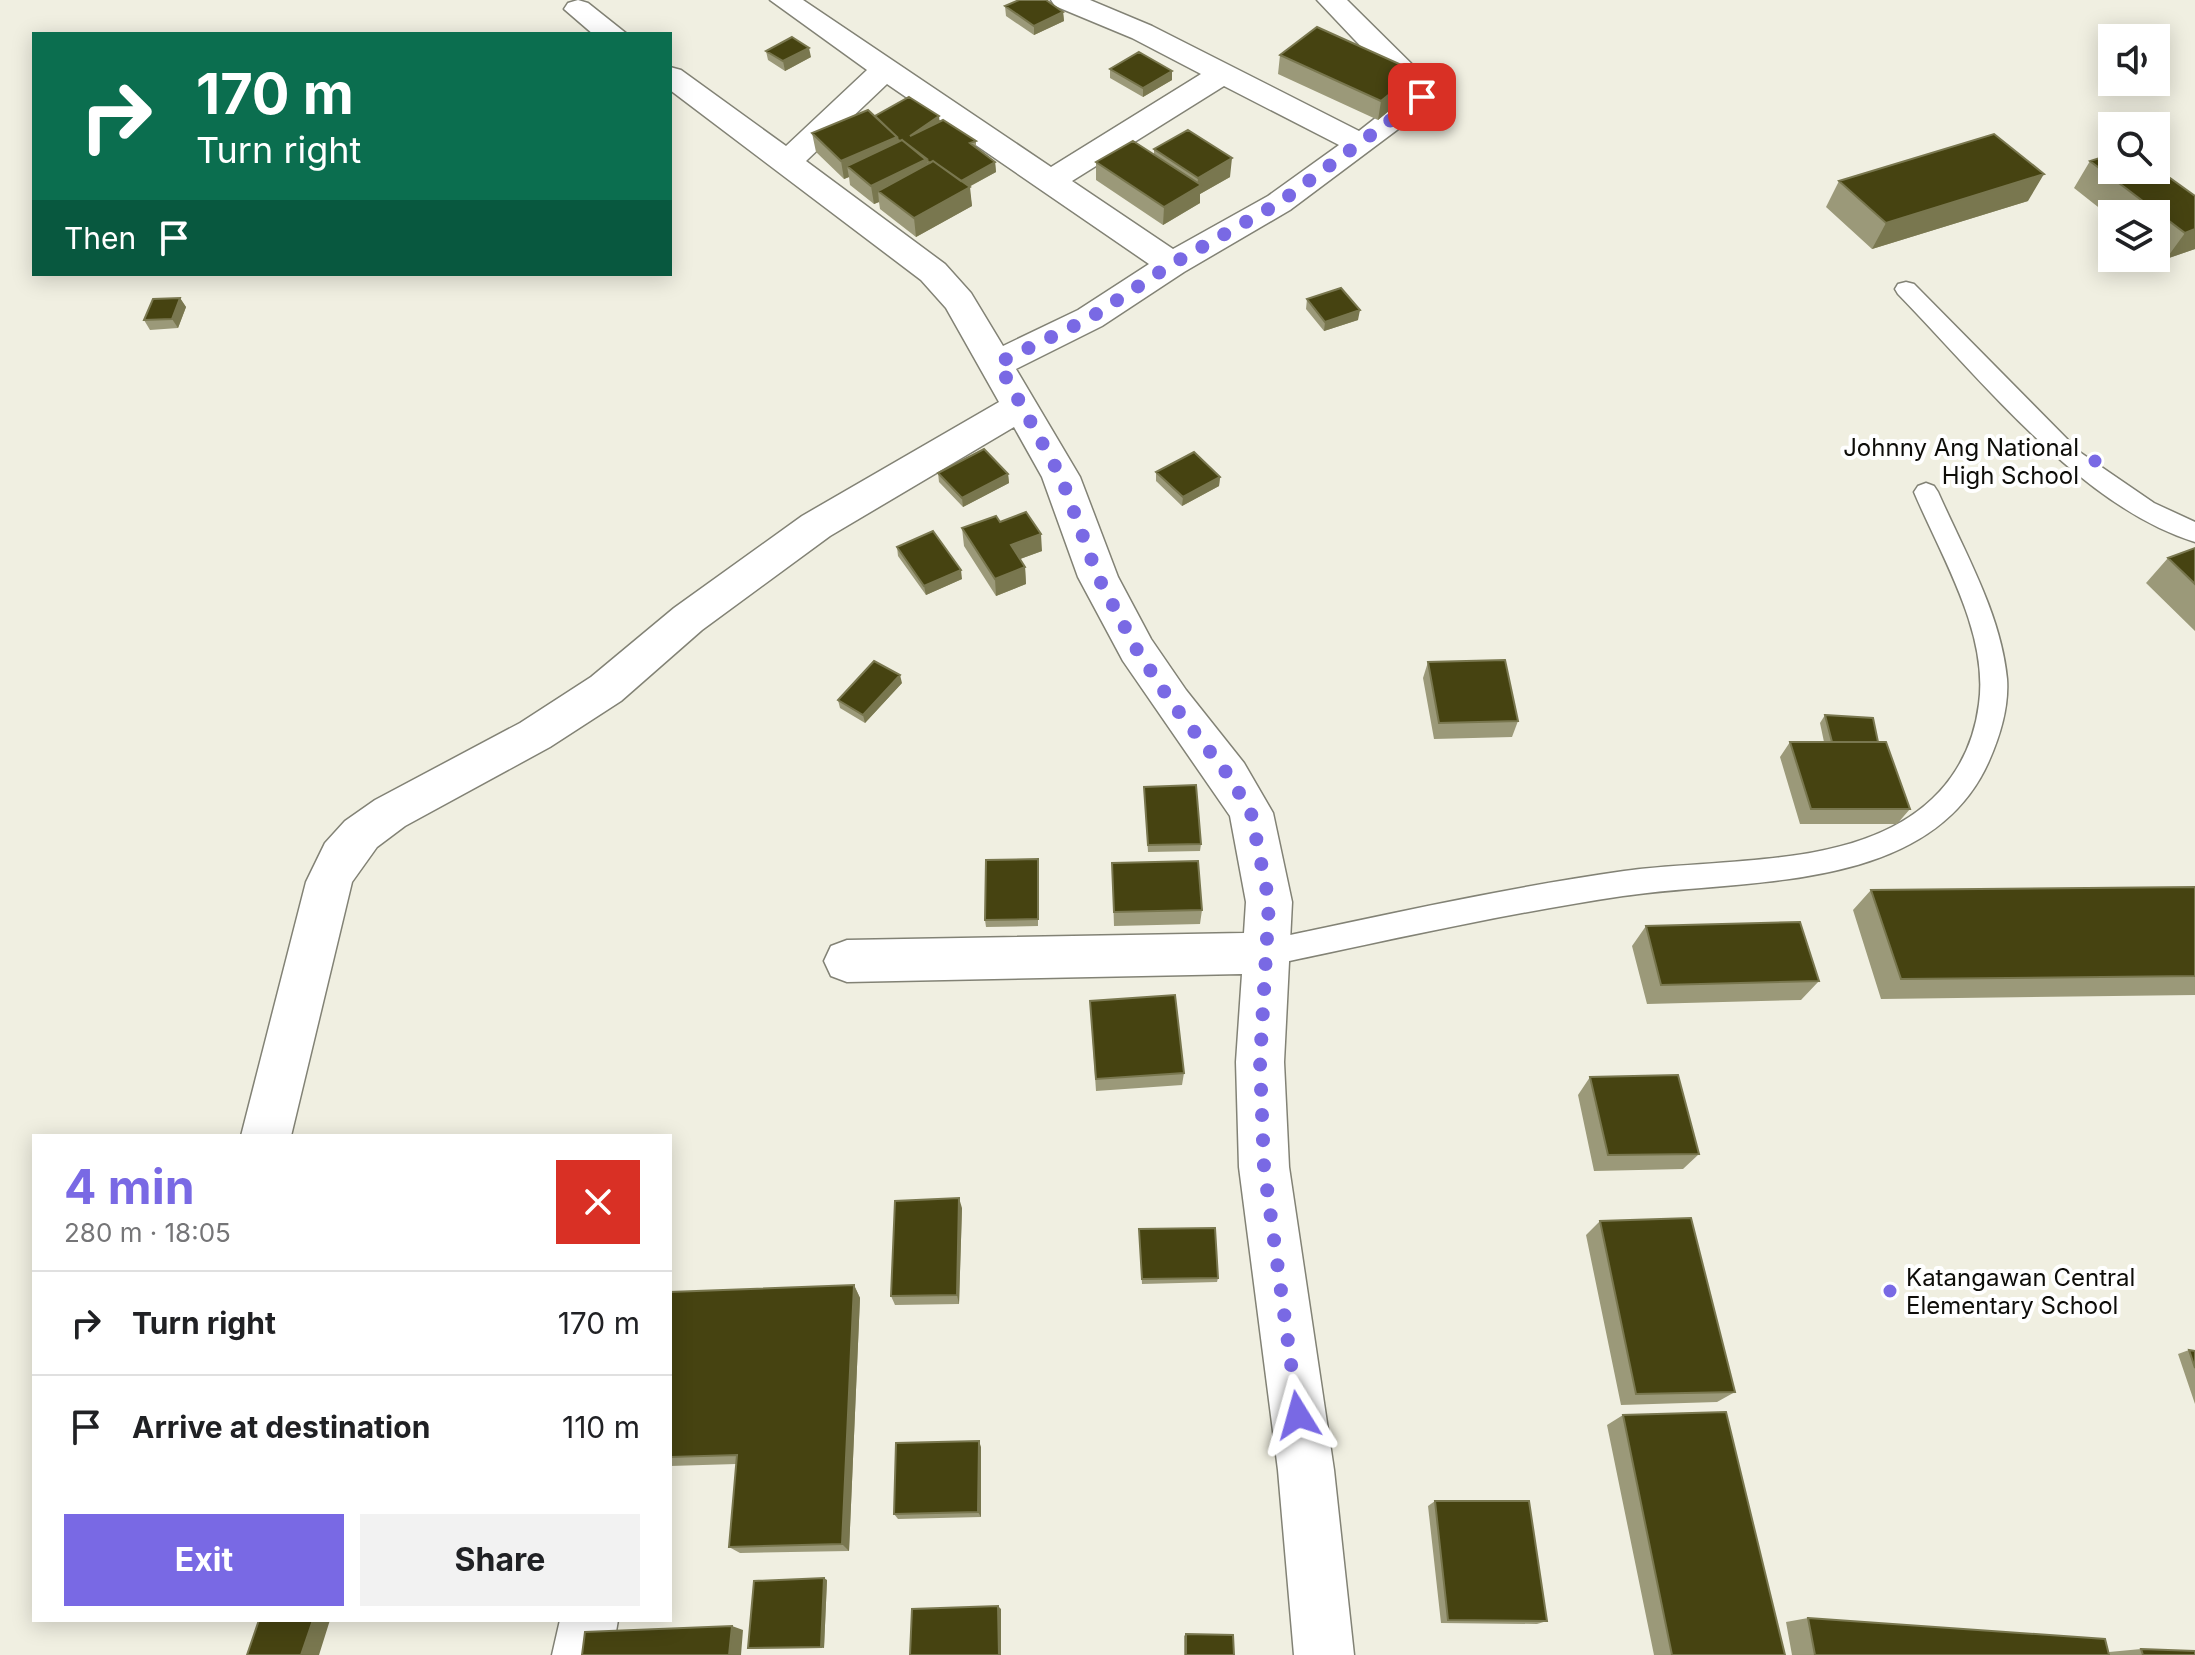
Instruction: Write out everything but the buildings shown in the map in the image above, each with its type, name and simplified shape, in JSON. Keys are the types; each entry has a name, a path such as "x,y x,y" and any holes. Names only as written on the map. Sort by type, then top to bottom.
{"street":[{"path":"784,0 883,71 1052,180 1172,264"},
{"path":"1065,0 1142,32 1361,144"},
{"path":"998,363 1090,318 1172,264 1279,203 1422,97 1421,88 1331,0"},
{"path":"578,9 609,32"},
{"path":"787,162 883,71"},
{"path":"1052,180 1221,75"},
{"path":"672,77 933,272 959,301 998,363 1019,407 1061,477 1098,577 1137,650 1171,702 1229,776 1251,813 1269,902 1260,1062 1264,1167 1306,1470 1324,1655"},
{"path":"266,1134 329,882 341,857 361,834 390,813 535,735 606,689 688,619 816,526 1019,407"},
{"path":"847,961 1266,953"},
{"path":"582,1655 589,1622"}],"lane":[{"path":"1906,289 2073,459 2145,509 2195,533"},
{"path":"1266,953 1449,914 1612,886 1793,865 1898,838 1934,817 1962,787 1982,748 1994,701 1992,660 1926,492"}],"place":[{"name":"Johnny Ang National High School","path":"2095,461"},
{"name":"Katangawan Central Elementary School","path":"1890,1291"}],"route":[{"path":"1298,1415 1264,1167 1260,1062 1269,902 1251,813 1229,776 1171,702 1137,650 1098,577 1061,477 1019,407 998,363 1090,318 1172,264 1279,203 1422,97"}]}
